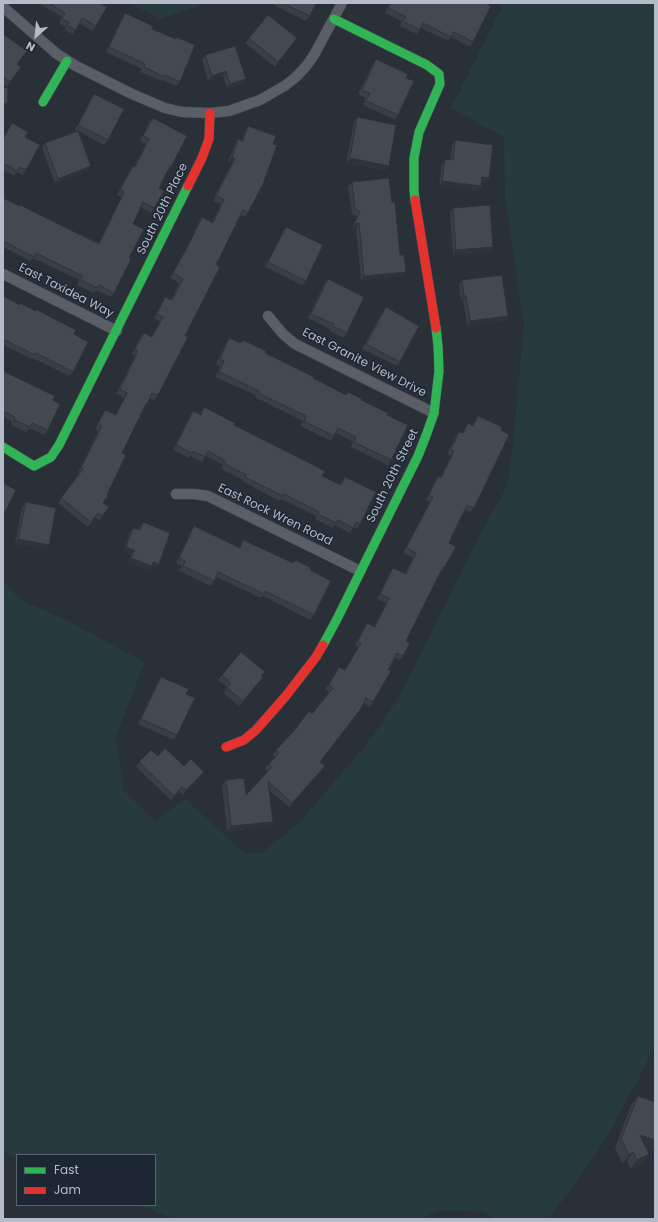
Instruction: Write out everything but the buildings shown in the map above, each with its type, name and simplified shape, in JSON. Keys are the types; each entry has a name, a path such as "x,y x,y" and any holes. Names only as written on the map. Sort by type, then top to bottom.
{"street":[{"path":"3,7 67,61 132,94 164,108 182,112 210,113 229,111 253,103 286,85 297,76 307,65 321,43 342,3"},
{"name":"South 20th Street","path":"226,747 244,740 256,730 303,675 316,657 338,617 418,456 434,412 437,394 438,346 414,190 414,158 419,132 440,84 439,74 427,65 334,19"},
{"path":"43,102 67,61"},
{"name":"South 20th Place","path":"3,447 34,466 51,457 59,445 202,158 209,139 210,113"},
{"name":"East Taxidea Way","path":"3,274 117,331"},
{"name":"East Granite View Drive","path":"268,316 283,334 295,344 434,412"},
{"name":"East Rock Wren Road","path":"176,494 208,496 360,571"}],"green space":[{"path":"129,3 205,3 160,19"},
{"path":"495,3 655,3 655,1044 639,1079 597,1153 549,1219 494,1219 484,1212 438,1210 421,1219 175,1219 142,1206 156,1206 156,1154 16,1154 16,1157 3,1152 3,580 20,600 62,618 145,662 116,736 124,791 155,821 185,799 244,853 262,853 300,822 371,739 399,697 476,542 507,486 512,452 524,325 505,196 504,137 451,108 502,7"}],"traffic: fast":[{"path":"334,19 427,65 439,74 440,84 419,132 414,158 415,200"},
{"path":"43,102 67,61"},
{"path":"3,447 34,466 51,457 59,445 188,186"},
{"path":"323,645 418,456 427,433 434,413 439,371 436,328"}],"traffic: jam":[{"path":"188,186 202,158 209,139 210,113"},
{"path":"415,200 436,328"},
{"path":"226,747 244,740 256,730 285,697 316,657 323,645"}]}
